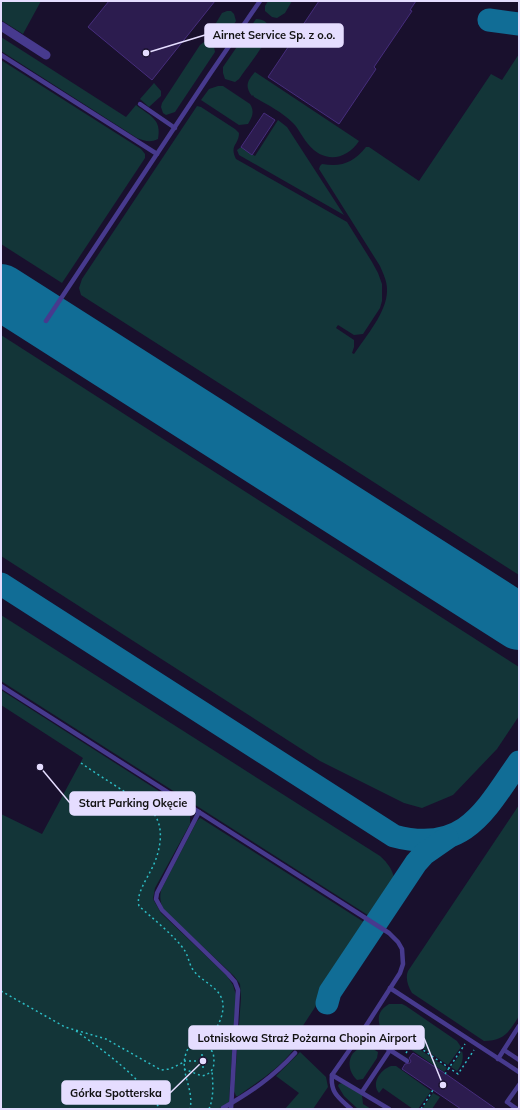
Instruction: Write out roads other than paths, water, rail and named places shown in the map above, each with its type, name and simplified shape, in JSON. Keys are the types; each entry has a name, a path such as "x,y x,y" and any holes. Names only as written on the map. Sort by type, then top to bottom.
{"street":[{"path":"1,26 46,55"}],"lane":[{"path":"46,321 260,1"},
{"path":"1,54 157,154"},
{"path":"140,104 174,128"},
{"path":"1,686 389,934 398,942 402,949 403,956 400,973 332,1075 331,1083 333,1092 351,1109"},
{"path":"199,812 157,893 156,899 162,910 228,974 235,982 238,990 231,1109"},
{"path":"390,988 519,1072"},
{"path":"498,1059 519,1026"},
{"path":"362,1032 404,1060"},
{"path":"362,1092 390,1050"},
{"path":"504,1050 519,1060"},
{"path":"223,1108 271,1077 295,1053"},
{"path":"332,1075 389,1109"},
{"path":"517,1109 507,1102 519,1085"}],"place":[{"name":"Airnet Service Sp. z o.o.","path":"146,53"},
{"name":"Start Parking Okęcie","path":"40,767"},
{"name":"Górka Spotterska","path":"203,1061"},
{"name":"Lotniskowa Straż Pożarna Chopin Airport","path":"443,1085"}]}
